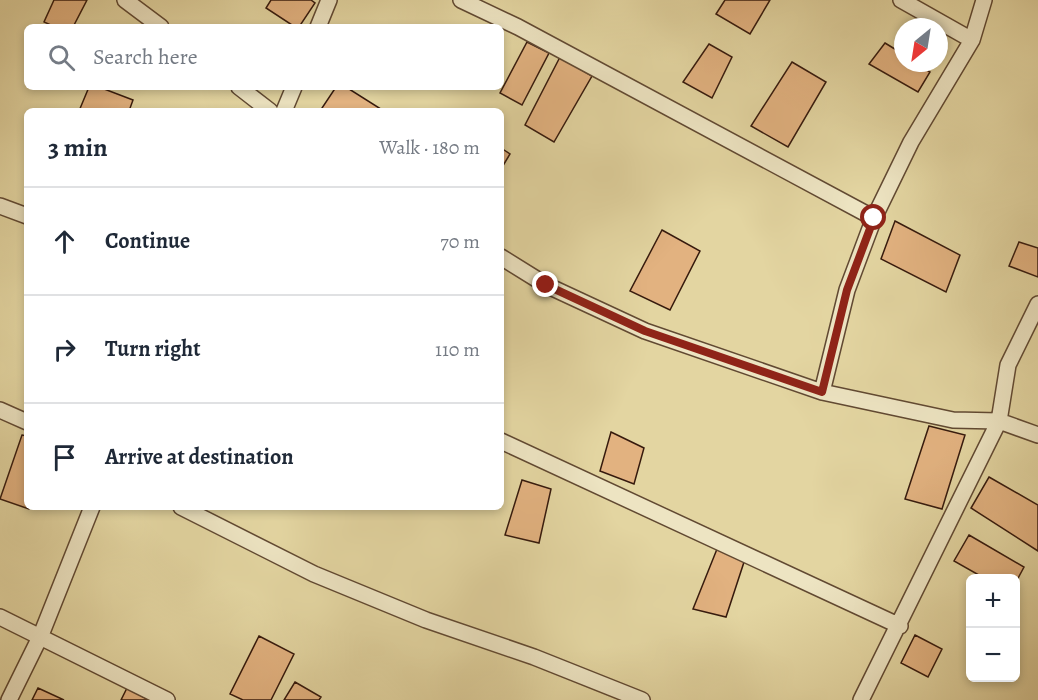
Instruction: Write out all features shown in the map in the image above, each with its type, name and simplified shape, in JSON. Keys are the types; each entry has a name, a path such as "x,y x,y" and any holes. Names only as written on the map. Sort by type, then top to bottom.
{"street":[{"path":"125,0 157,24"},
{"path":"319,24 329,0"},
{"path":"461,0 518,27 874,218"},
{"path":"901,0 972,40"},
{"path":"822,392 847,290 874,218 911,142 972,40 984,0"},
{"path":"243,90 266,108"},
{"path":"285,108 293,90"},
{"path":"0,206 24,215"},
{"path":"504,259 546,285 645,331 822,392 953,420 999,421 1038,435"},
{"path":"861,700 900,626 999,421 1008,365 1038,303"},
{"path":"0,410 24,421"},
{"path":"504,442 900,626"},
{"path":"9,700 41,635 91,510"},
{"path":"187,510 314,574 426,620 534,657 642,700"},
{"path":"0,617 41,635 167,700"}],"building":[{"path":"54,0 87,0 75,24 44,22"},
{"path":"271,0 311,0 315,3 301,24 290,24 266,8"},
{"path":"725,0 770,0 750,34 716,14"},
{"path":"527,42 549,53 522,105 500,93 504,90 504,85"},
{"path":"885,43 894,48 894,72 930,72 918,92 869,64"},
{"path":"709,44 732,57 712,98 683,82"},
{"path":"560,57 592,76 554,142 525,125"},
{"path":"792,62 826,82 788,147 751,126"},
{"path":"88,90 107,90 133,100 130,108 80,108"},
{"path":"334,90 351,90 379,108 322,108"},
{"path":"504,150 510,154 504,164"},
{"path":"895,221 960,255 946,292 881,259"},
{"path":"662,230 700,251 670,310 630,291"},
{"path":"1019,242 1038,248 1038,277 1009,266"},
{"path":"929,426 965,435 942,509 905,499"},
{"path":"611,432 644,448 634,484 600,471"},
{"path":"22,435 24,435 24,507 0,499"},
{"path":"989,477 1038,505 1038,551 971,508"},
{"path":"522,480 551,489 539,543 505,535"},
{"path":"969,535 1024,567 1020,574 977,574 954,561"},
{"path":"719,544 745,559 726,617 693,609"},
{"path":"915,635 942,649 928,677 901,663"},
{"path":"259,636 294,654 271,700 243,700 230,694"},
{"path":"295,682 321,697 319,700 284,700"},
{"path":"38,688 64,700 32,700"},
{"path":"127,688 149,700 121,700"}],"route":[{"path":"546,285 645,331 822,392 847,290 874,218"}]}
